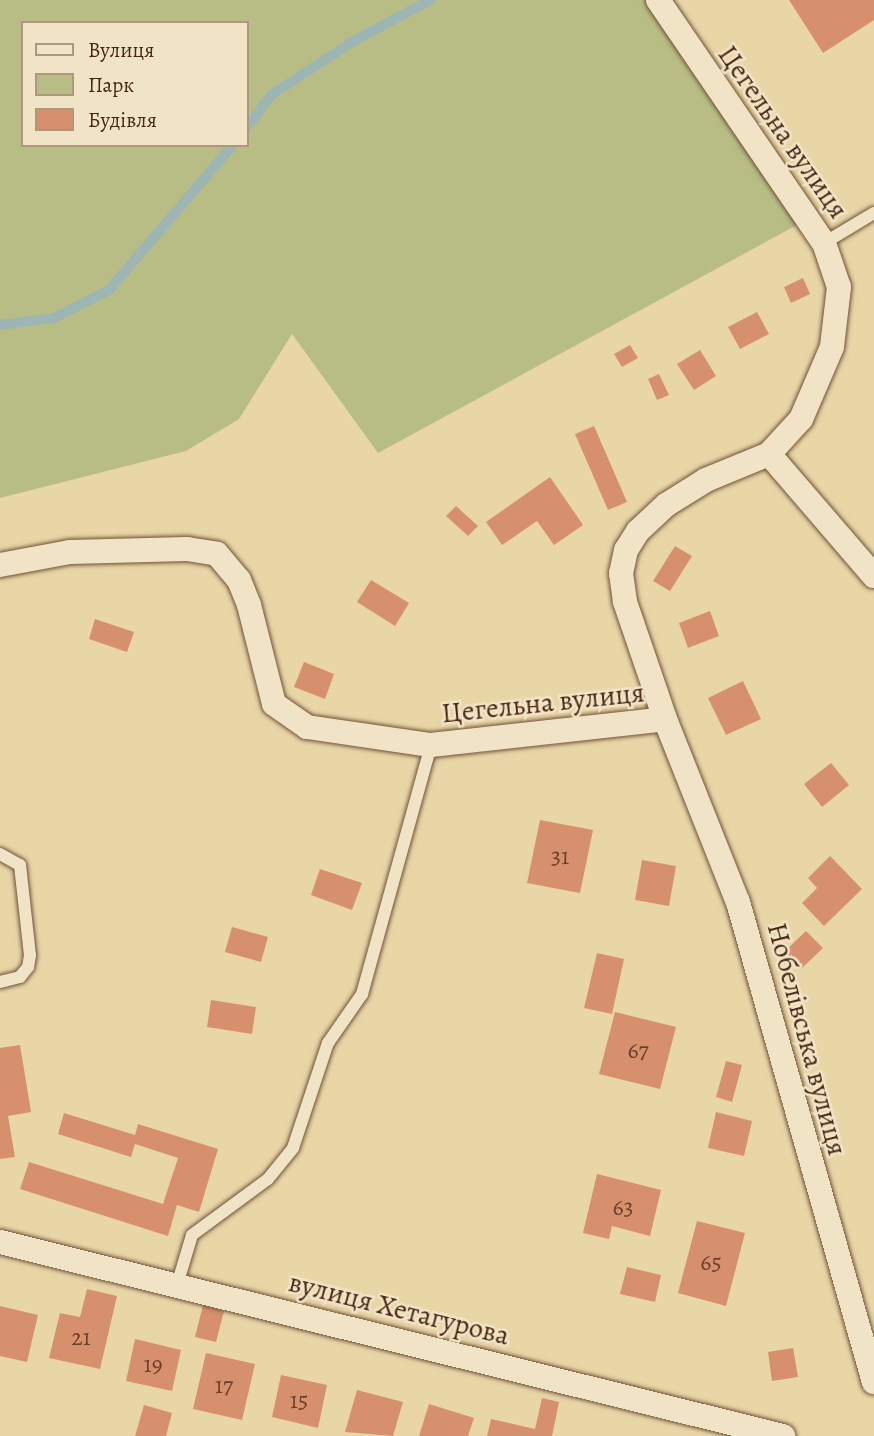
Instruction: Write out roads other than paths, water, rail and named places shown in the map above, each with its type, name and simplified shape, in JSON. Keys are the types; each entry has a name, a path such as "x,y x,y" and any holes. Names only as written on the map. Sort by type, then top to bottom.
{"street":[{"name":"Цегельна вулиця","path":"0,565 69,552 187,549 217,554 239,580 249,605 274,704 307,727 431,746 665,719 625,602 621,573 626,550 638,531 666,505 706,480 769,454 801,419 832,347 839,287 824,243 658,0"},
{"path":"769,454 874,576"},
{"name":"Нобелівська вулиця","path":"665,719 738,902 874,1382"},
{"name":"вулиця Хетагурова","path":"0,1242 783,1436"}],"lane":[{"path":"824,243 874,213"},
{"path":"177,1285 192,1235 268,1179 293,1148 328,1043 362,994 431,746"},
{"path":"0,854 20,865 30,955 28,967 20,977 0,982"}],"waterway":[{"path":"248,126 271,95 352,42 430,0"},
{"path":"0,325 54,318 109,290 231,147"}]}
